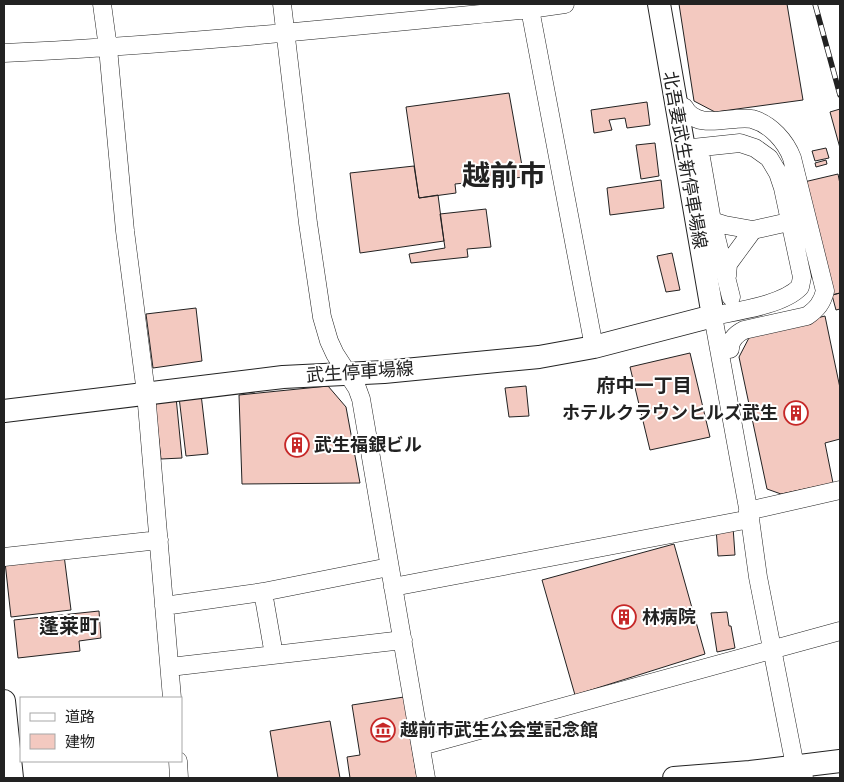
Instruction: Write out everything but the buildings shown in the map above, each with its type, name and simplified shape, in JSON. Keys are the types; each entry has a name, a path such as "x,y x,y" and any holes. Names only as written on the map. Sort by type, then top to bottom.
{"main road":[{"name":"北吾妻武生新停車場線","path":"659,4 692,154 713,316"},
{"name":"武生停車場線","path":"4,412 283,377 384,372 539,357 594,347 713,316"},
{"path":"4,701 12,778"},
{"path":"674,778 799,772 840,761"}],"street":[{"path":"102,4 108,48 125,231 146,393 172,697"},
{"path":"282,4 308,223 322,316 329,341 346,373 357,388 360,399 426,778"},
{"path":"4,53 108,48 286,33 565,4"},
{"path":"530,9 594,347"},
{"path":"684,107 691,116 707,121 752,119 776,133 788,147 792,158 799,220 802,276 800,287 793,293 773,302 713,316 771,649 799,772"},
{"path":"730,349 730,343 738,333 744,330 807,316 827,304 825,291 799,220 778,173 769,158 762,152 750,145 732,143 692,154 712,221 731,297"},
{"path":"712,221 753,230 799,220"},
{"path":"727,277 728,264 753,230"},
{"path":"392,588 749,515 840,490"},
{"path":"4,557 159,540"},
{"path":"164,606 262,592 389,567"},
{"path":"262,592 274,655"},
{"path":"421,746 840,631"},
{"path":"170,667 403,640"},
{"path":"178,762 179,778"}],"railway":[{"path":"815,4 840,95"}],"place":[{"name":"ホテルクラウンヒルズ武生","path":"796,413"},
{"name":"武生福銀ビル","path":"297,445"},
{"name":"林病院","path":"624,617"},
{"name":"越前市武生公会堂記念館","path":"383,730"}],"district":[{"name":"越前市","path":"504,175"},
{"name":"府中一丁目","path":"644,385"},
{"name":"蓬莱町","path":"69,626"}]}
